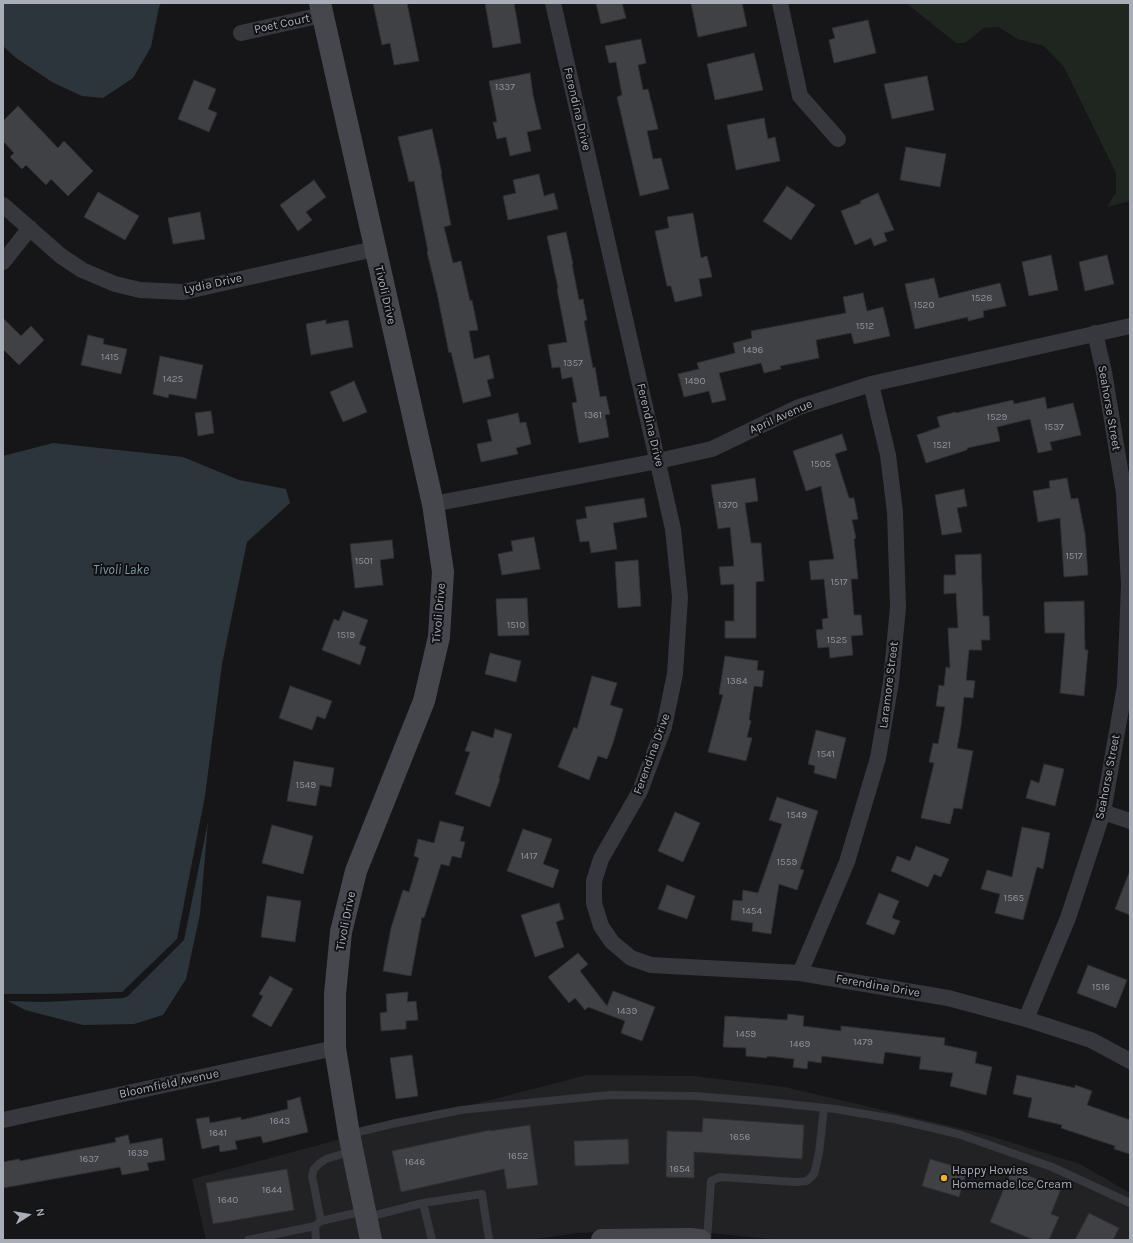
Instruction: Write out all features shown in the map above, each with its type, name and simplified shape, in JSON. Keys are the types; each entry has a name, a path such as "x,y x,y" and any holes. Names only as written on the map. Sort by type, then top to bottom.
{"street":[{"name":"Ferendina Drive","path":"553,3 673,530 680,597 676,674 664,727 640,791 601,859 594,881 594,903 601,926 612,942 631,958 651,965 800,973 948,998 1026,1019 1091,1040 1130,1061"},
{"path":"780,3 800,96 838,139"},
{"name":"Poet Court","path":"241,33 321,9"},
{"name":"Tivoli Drive","path":"321,9 432,504 443,572 439,637 424,701 356,871 341,932 335,994 335,1048 351,1142 371,1240"},
{"name":"Lydia Drive","path":"3,205 61,256 82,270 116,284 140,290 183,292 374,249"},
{"path":"3,262 30,228"},
{"name":"April Avenue","path":"432,504 658,461 712,449 799,407 872,384 1130,326"},
{"name":"Seahorse Street","path":"1026,1019 1068,918 1103,812 1125,686 1129,585 1124,493 1104,372 1095,333"},
{"name":"Laramore Street","path":"800,973 847,862 878,758 892,682 898,607 895,512 888,455 872,384"},
{"path":"1103,812 1130,821"},
{"name":"Bloomfield Avenue","path":"3,1120 335,1048"},
{"path":"609,1240 700,1240"}],"lane":[{"path":"316,1240 318,1223 312,1176 314,1169 320,1163 351,1142 396,1123 462,1110 547,1100 610,1095 694,1096 824,1108 894,1118 958,1134 1052,1167 1130,1203"},
{"path":"707,1240 711,1181 720,1177 733,1177 796,1182 807,1181 814,1174 819,1153 824,1108"},
{"path":"248,1240 318,1223 423,1203 482,1194 489,1240"},
{"path":"423,1203 432,1240"}],"shaded area":[{"path":"906,3 1130,3 1130,201 1107,207 1116,192 1116,173 1064,67 1044,46 1018,39 998,27 984,28 965,43 956,43"},
{"path":"587,1075 694,1076 785,1087 984,1134 1080,1164 1130,1193 1130,1240 780,1240 691,1231 618,1231 577,1233 530,1240 381,1240 359,1134"},
{"path":"341,1139 362,1240 206,1240 192,1179"}],"water":[{"path":"3,3 161,3 151,47 133,78 103,98 82,96 52,82 16,58 3,46"},
{"name":"Tivoli Lake","path":"53,443 183,457 239,480 286,489 290,503 247,542 222,664 205,796 177,939 122,992 3,994 3,456"},
{"path":"208,822 200,914 186,979 163,1015 134,1024 83,1025 25,1010 8,1001 42,1002 124,998 128,996 184,940"}],"building":[{"path":"373,3 407,3 419,61 394,65 390,43 382,45"},
{"path":"485,3 514,3 521,43 493,48"},
{"path":"596,3 622,3 626,18 601,24"},
{"path":"691,3 742,3 747,26 698,37"},
{"path":"868,20 876,53 834,63 829,40 835,38 832,28"},
{"path":"641,39 646,63 638,65 643,90 648,89 658,129 647,131 653,159 661,158 669,189 640,196 617,97 622,95 616,62 609,63 605,46"},
{"path":"754,53 763,90 715,100 707,64"},
{"path":"530,73 533,95 541,129 527,132 531,151 510,156 506,137 497,139 493,122 497,122 489,81"},
{"path":"927,76 934,110 892,119 884,84"},
{"path":"194,80 216,89 208,109 217,113 209,132 178,119"},
{"path":"18,106 58,148 64,141 93,171 68,196 51,179 46,185 26,165 22,169 10,157 14,153 3,141 3,121"},
{"path":"764,118 768,139 775,137 780,161 736,170 727,125"},
{"path":"432,129 451,225 444,227 453,263 461,261 470,301 472,300 478,330 469,331 474,359 489,355 494,378 487,380 491,396 463,403 451,352 449,353 427,252 414,181 409,182 398,137"},
{"path":"906,147 946,154 940,187 900,180"},
{"path":"539,174 544,196 554,193 558,209 508,220 503,196 516,193 513,180"},
{"path":"314,180 326,197 306,212 312,220 298,231 280,205"},
{"path":"787,186 815,205 791,240 763,221"},
{"path":"98,192 139,216 125,240 84,217"},
{"path":"878,193 894,230 884,233 887,241 874,246 871,238 855,245 841,211 861,203 860,201"},
{"path":"200,212 205,239 173,244 168,218"},
{"path":"693,213 701,258 707,256 712,277 699,279 702,296 675,302 671,286 667,286 655,231 669,228 667,217"},
{"path":"566,232 579,300 583,299 587,320 584,321 593,368 595,367 600,397 606,396 610,414 605,415 609,437 579,443 572,403 577,402 572,377 562,379 560,367 552,368 548,345 567,342 547,236"},
{"path":"1051,255 1058,290 1029,296 1022,262"},
{"path":"1107,255 1114,284 1085,291 1079,262"},
{"path":"934,278 939,298 1000,283 1006,306 983,311 984,317 968,321 968,317 915,329 905,284"},
{"path":"863,293 867,311 883,307 890,336 854,344 851,333 816,340 819,358 780,366 781,369 764,373 761,363 719,373 726,400 712,403 709,391 684,397 678,374 699,369 697,363 735,353 733,343 752,338 751,331 846,313 843,297"},
{"path":"3,318 21,336 31,326 44,340 19,365 3,349"},
{"path":"326,320 326,324 348,320 353,347 311,355 306,324"},
{"path":"88,335 104,339 103,344 127,349 121,374 81,365"},
{"path":"160,356 203,365 196,399 169,394 168,398 153,394"},
{"path":"354,381 367,412 343,422 330,392"},
{"path":"1045,397 1047,409 1073,403 1081,435 1050,442 1052,450 1038,453 1030,419 997,427 1000,441 967,448 967,450 926,463 917,435 940,427 937,417 1013,400 1014,404"},
{"path":"211,411 214,433 198,436 195,413"},
{"path":"518,413 520,423 526,422 531,444 516,448 518,454 481,462 477,444 492,441 487,420"},
{"path":"842,434 847,450 835,454 849,498 854,498 858,519 852,520 856,538 854,539 858,579 851,579 854,615 861,615 863,635 851,636 853,655 830,658 829,647 818,648 816,630 823,629 822,619 828,618 824,579 811,580 809,561 834,559 821,486 806,491 793,451"},
{"path":"755,478 758,501 745,503 751,543 761,543 764,581 756,582 756,638 725,638 725,621 734,621 734,584 721,585 719,567 734,566 730,527 718,529 711,485"},
{"path":"1067,478 1071,499 1078,498 1085,534 1088,575 1064,577 1060,518 1038,522 1033,491 1050,488 1049,481"},
{"path":"964,489 967,506 957,508 962,532 942,535 935,495"},
{"path":"644,498 647,517 613,523 617,549 591,553 589,541 580,542 576,520 587,518 585,507"},
{"path":"534,537 540,569 502,575 498,554 513,551 511,541"},
{"path":"392,540 394,558 380,560 383,585 355,588 350,544"},
{"path":"981,554 983,616 989,616 990,640 981,640 982,650 969,650 966,680 975,681 973,698 964,697 957,748 973,751 962,809 954,808 950,824 921,818 934,763 929,762 933,743 938,744 945,707 936,706 939,685 944,686 946,667 950,668 948,628 958,628 956,593 944,594 944,575 956,575 955,555"},
{"path":"638,560 641,606 618,608 615,562"},
{"path":"527,598 529,635 498,636 496,599"},
{"path":"1084,601 1085,650 1088,650 1084,696 1060,693 1065,633 1045,633 1044,602"},
{"path":"343,611 368,620 359,644 366,647 360,665 322,650 334,619 339,621"},
{"path":"490,653 521,661 516,682 485,674"},
{"path":"725,656 758,661 757,670 764,671 762,687 754,686 749,720 751,721 747,737 752,738 746,761 708,752 723,695 719,694"},
{"path":"592,676 617,683 610,705 623,709 607,759 598,756 589,780 558,767 574,727 577,729"},
{"path":"290,686 332,701 325,719 317,716 312,730 279,718"},
{"path":"495,729 512,734 499,778 500,779 490,807 455,794 470,752 465,751 472,731 493,738"},
{"path":"816,730 846,738 836,779 814,773 815,766 808,764"},
{"path":"294,761 334,768 331,787 320,785 316,806 287,801"},
{"path":"1044,764 1064,769 1055,806 1026,798 1031,780 1039,783"},
{"path":"777,797 818,811 800,869 804,870 797,890 779,884 771,934 752,931 753,923 731,920 733,900 742,901 743,890 758,893 782,824 769,820"},
{"path":"675,812 700,823 683,862 658,851"},
{"path":"440,821 464,827 460,841 465,842 461,858 452,856 449,866 441,864 424,918 422,917 411,976 383,971 391,928 403,890 409,892 419,858 414,856 418,839 434,843"},
{"path":"272,825 313,836 303,874 262,863"},
{"path":"1022,827 1050,833 1043,869 1037,867 1023,920 995,913 1000,894 981,889 987,870 1012,877"},
{"path":"523,829 552,839 543,864 559,870 553,888 507,871"},
{"path":"916,846 949,859 941,877 934,874 928,887 891,871 897,856 910,861"},
{"path":"1129,873 1130,874 1130,915 1115,909"},
{"path":"667,885 695,896 687,919 658,909"},
{"path":"879,893 899,901 892,918 900,921 894,935 866,924"},
{"path":"267,896 301,901 295,942 261,937"},
{"path":"559,903 564,919 556,922 564,947 535,957 521,915"},
{"path":"578,953 588,964 580,971 607,1006 613,991 655,1007 642,1041 621,1033 625,1021 588,1007 585,1010 575,998 569,1003 548,977"},
{"path":"1088,965 1127,980 1116,1008 1077,993"},
{"path":"270,976 293,989 271,1027 252,1016 263,996 259,994"},
{"path":"408,992 407,1002 416,1001 418,1020 406,1021 406,1029 381,1031 380,1013 387,1012 386,994"},
{"path":"788,1014 804,1016 803,1026 841,1031 841,1026 945,1038 944,1045 977,1052 975,1063 992,1067 986,1095 950,1086 953,1073 919,1069 921,1057 885,1052 883,1064 822,1056 821,1063 808,1061 807,1069 793,1067 794,1059 767,1056 767,1058 746,1056 746,1048 723,1047 725,1016 787,1020"},
{"path":"412,1055 418,1096 396,1099 390,1058"},
{"path":"1017,1075 1075,1088 1075,1085 1092,1091 1087,1105 1130,1120 1130,1154 1114,1149 1115,1146 1061,1128 1062,1125 1028,1117 1032,1098 1013,1094"},
{"path":"300,1097 308,1132 263,1143 261,1136 235,1141 237,1149 220,1152 219,1145 202,1149 196,1119 209,1117 210,1123 241,1117 241,1120 288,1109 287,1101"},
{"path":"703,1118 804,1125 802,1159 694,1152 694,1178 666,1177 667,1131 702,1132"},
{"path":"530,1125 538,1185 507,1189 504,1169 401,1192 392,1151 490,1130"},
{"path":"128,1135 130,1144 162,1138 165,1160 147,1163 149,1170 122,1175 120,1167 3,1188 3,1162 19,1159 20,1161 116,1142 115,1138"},
{"path":"628,1139 629,1164 575,1166 574,1141"},
{"name":"Happy Howies Homemade Ice Cream","path":"930,1159 967,1170 959,1197 922,1186"},
{"path":"287,1169 294,1210 213,1224 206,1183"},
{"path":"1012,1169 1061,1189 1051,1214 1059,1217 1049,1240 1034,1240 990,1222"},
{"path":"1089,1213 1119,1228 1113,1240 1075,1240"}],"place":[{"name":"Happy Howies Homemade Ice Cream","path":"944,1178"}]}
